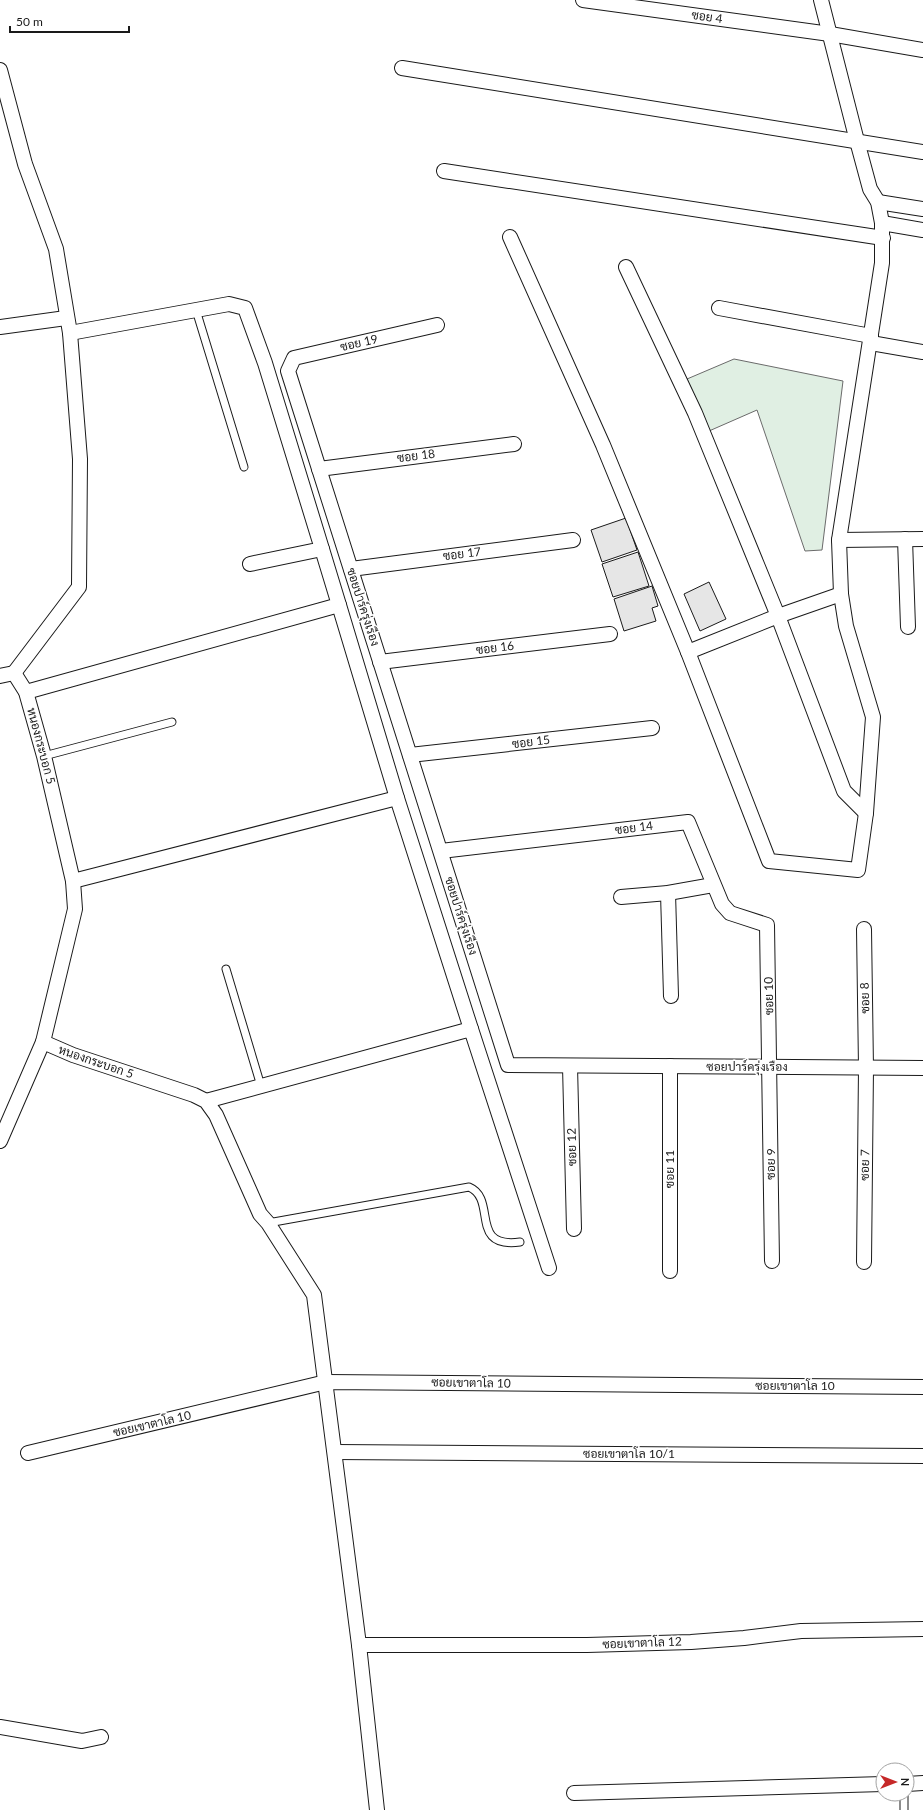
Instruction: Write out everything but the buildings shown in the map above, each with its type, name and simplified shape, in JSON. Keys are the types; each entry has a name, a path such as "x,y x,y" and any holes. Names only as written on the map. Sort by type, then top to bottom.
{"street":[{"name":"ซอย 4","path":"583,0 830,34 923,50"},
{"path":"510,237 603,445 688,652 769,861 858,870 866,813 874,717 846,626 841,594 839,540 871,339 882,262 883,238 878,202 870,189 821,0"},
{"path":"402,68 923,152"},
{"path":"0,70 25,164 56,249 66,318 70,333 80,459 79,587 14,674 0,676"},
{"path":"444,171 883,238"},
{"path":"878,202 923,209"},
{"path":"882,223 923,230"},
{"path":"626,267 695,412 778,616 844,791 866,813"},
{"path":"70,333 229,304 244,308 265,363 397,798 549,1268"},
{"path":"719,308 871,339 923,352"},
{"path":"0,327 66,318"},
{"name":"ซอย 19","path":"288,371 294,358 437,325"},
{"name":"ซอยปาร์ครุ่งเรือง","path":"288,371 508,1065 923,1068"},
{"name":"ซอย 18","path":"319,468 514,444"},
{"path":"839,540 923,538"},
{"path":"905,539 908,627"},
{"name":"ซอย 17","path":"351,569 573,540"},
{"path":"250,564 322,549"},
{"path":"688,652 778,616 841,594"},
{"path":"26,692 339,605"},
{"name":"ซอย 16","path":"380,662 610,634"},
{"name":"หนองกระบอก 5","path":"14,674 26,692 44,756 73,881 75,909 43,1042 73,1055 194,1095 206,1101"},
{"name":"ซอย 15","path":"410,755 652,728"},
{"path":"73,881 397,798"},
{"name":"ซอย 14","path":"440,851 688,822 722,904 730,913 767,925"},
{"path":"621,897 668,893 713,885"},
{"path":"668,893 671,996"},
{"name":"ซอย 10","path":"767,925 770,1067"},
{"name":"ซอย 8","path":"864,929 866,1068"},
{"path":"377,1810 359,1645 314,1295 268,1223 260,1214 216,1115 206,1101 471,1029"},
{"path":"0,1141 43,1042"},
{"name":"ซอย 12","path":"570,1066 574,1229"},
{"name":"ซอย 11","path":"670,1066 670,1271"},
{"name":"ซอย 9","path":"770,1067 772,1261"},
{"name":"ซอย 7","path":"864,1262 866,1068"},
{"name":"ซอยเขาตาโล 10","path":"28,1453 326,1382 923,1387"},
{"name":"ซอยเขาตาโล 10/1","path":"335,1452 923,1456"},
{"name":"ซอยเขาตาโล 12","path":"359,1645 603,1644 736,1639 801,1631 923,1629"},
{"path":"0,1727 82,1741 101,1737"},
{"path":"574,1793 875,1784"}],"lane":[{"path":"196,310 244,467"},
{"path":"44,756 172,722"},
{"path":"226,969 261,1086"},
{"path":"268,1223 469,1187 475,1190 480,1198 490,1235 496,1241 509,1244 520,1242"}],"green space":[{"path":"734,359 843,381 822,550 805,551 757,410 709,431 687,379"}]}
